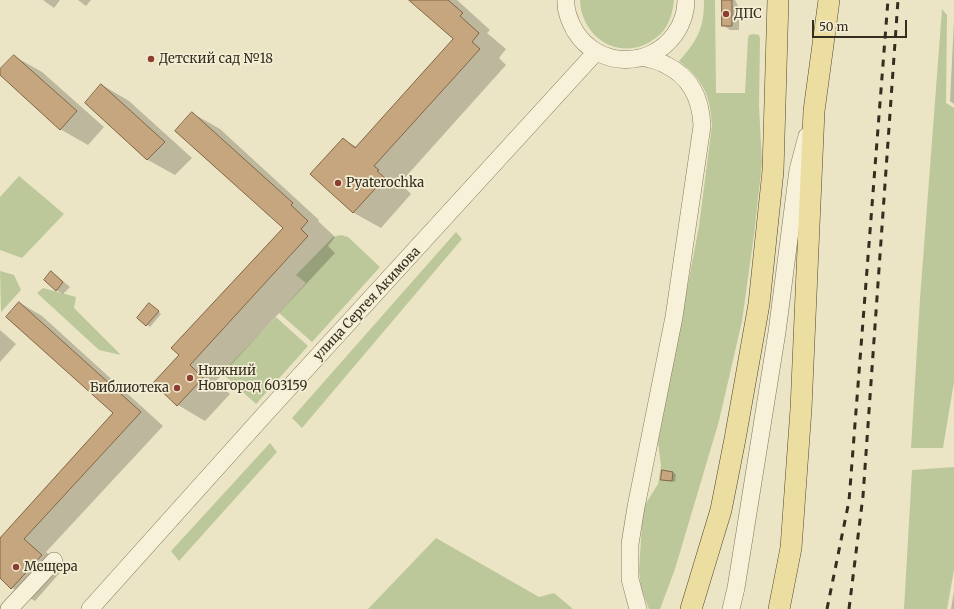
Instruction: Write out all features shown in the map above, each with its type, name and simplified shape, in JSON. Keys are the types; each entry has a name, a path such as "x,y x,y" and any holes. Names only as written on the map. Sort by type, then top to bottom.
{"main road":[{"path":"691,609 721,510 759,304 773,171 778,10 787,0"},
{"path":"779,609 791,548 801,409 814,111 829,0"}],"street":[{"path":"566,0 570,22 580,39 596,52 615,59 646,58 658,52 669,42 681,25 686,0"},
{"name":"улица Сергея Акимова","path":"90,609 596,52"},
{"path":"638,609 630,579 630,544 674,318 702,126 699,101 692,88 682,77 666,64 646,58"},
{"path":"731,609 736,588 777,332 798,170 814,111"},
{"path":"9,609 54,561"}],"green space":[{"path":"580,0 674,0 672,11 666,27 656,38 648,43 636,47 624,48 612,46 602,41 593,33 586,24 582,13"},
{"path":"704,0 715,0 716,93 745,93 748,38 749,35 759,35 759,106 762,163 742,321 719,421 675,569 660,609 649,609 641,588 639,571 643,508 658,484 661,466 658,442 699,226 712,125 711,114 704,88 694,75 679,61 691,47 699,33 703,18"},
{"path":"942,9 947,15 946,103 954,108 954,382 943,448 911,448 920,299"},
{"path":"19,176 64,214 22,258 0,250 0,197"},
{"path":"456,232 462,239 302,428 292,418"},
{"path":"341,235 348,237 380,267 312,342 279,313 306,283 296,275 333,237"},
{"path":"0,271 14,275 21,290 1,312"},
{"path":"43,288 76,297 74,308 121,355 99,350 37,293"},
{"path":"276,317 308,346 256,404 222,373"},
{"path":"270,443 277,452 179,561 171,551"},
{"path":"954,467 954,570 947,609 904,609 912,470"},
{"path":"436,538 539,597 554,593 573,609 368,609"}],"building":[{"path":"409,0 448,0 463,13 460,16 479,33 472,42 480,49 374,166 385,178 353,213 310,174 343,138 355,148 453,39"},
{"name":"ДПС","path":"722,0 732,0 732,26 722,26"},
{"path":"14,55 77,111 60,130 0,75 0,69"},
{"path":"101,84 165,142 147,160 85,103"},
{"path":"192,112 293,203 291,205 308,221 301,229 308,236 190,365 203,378 177,406 153,383 179,355 171,348 283,228 175,131"},
{"path":"51,271 63,282 56,291 44,280"},
{"path":"19,302 141,412 24,539 42,555 11,589 0,578 0,538 113,413 6,317"},
{"path":"149,303 159,311 146,326 137,318"},
{"path":"662,470 673,472 672,481 661,480"}],"railway":[{"path":"827,609 849,501 888,0"},
{"path":"849,609 863,496 898,0"}],"place":[{"name":"ДПС","path":"726,14"},
{"name":"Детский сад №18","path":"151,59"},
{"name":"Pyaterochka","path":"338,183"},
{"name":"Нижний Новгород 603159","path":"190,378"},
{"name":"Библиотека","path":"177,388"},
{"name":"Мещера","path":"16,567"}]}
